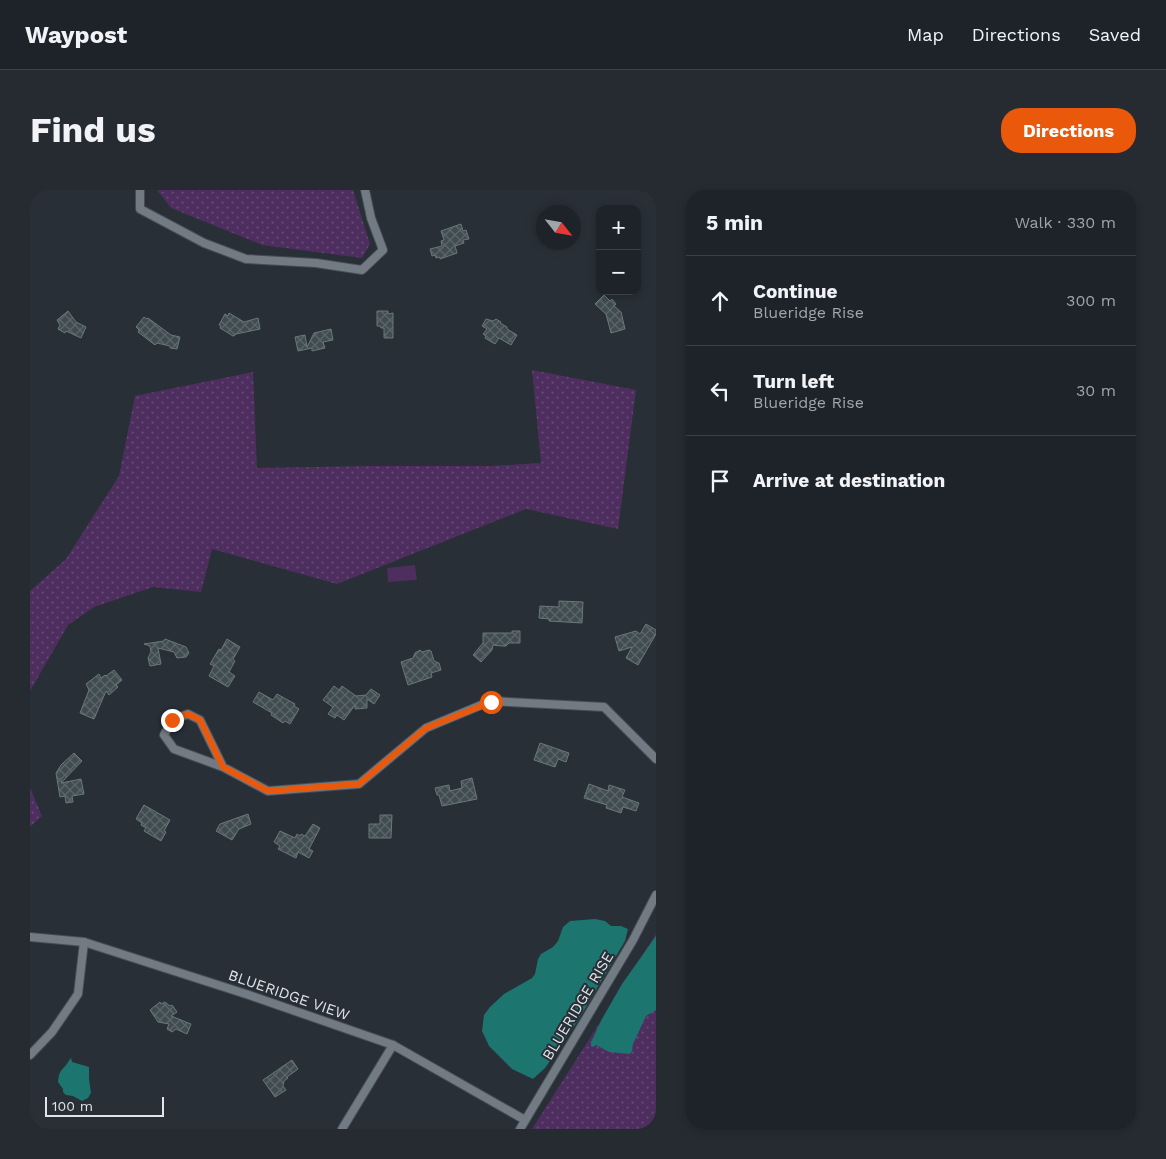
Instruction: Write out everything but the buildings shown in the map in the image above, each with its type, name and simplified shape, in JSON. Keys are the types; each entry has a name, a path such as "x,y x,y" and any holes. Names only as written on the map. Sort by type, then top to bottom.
{"street":[{"path":"140,190 140,209 204,243 246,259 316,263 362,270 383,250 371,218 365,190"},
{"path":"223,767 200,720 188,714 172,720 164,735 174,749 223,767 268,791 359,784 426,728 491,702 604,707 656,759"},
{"name":"BLUERIDGE RISE","path":"520,1129 633,940 656,895"},
{"name":"BLUERIDGE VIEW","path":"30,936 84,942 249,995 393,1045 525,1120"},
{"path":"30,1055 52,1032 78,994 84,942"},
{"path":"342,1129 393,1045"}],"shaded area":[{"path":"157,190 353,190 370,244 362,258 262,245 171,208"},
{"path":"532,370 636,390 618,529 526,509 337,584 212,549 201,592 153,587 94,607 68,625 30,691 30,591 66,559 119,476 135,396 253,372 257,468 491,466 541,463"},
{"path":"415,565 417,580 388,582 387,568"},
{"path":"30,788 42,816 30,827"},
{"path":"595,919 605,921 611,926 621,926 628,929 625,941 577,1022 545,1068 533,1079 512,1069 489,1046 482,1031 484,1015 504,994 532,978 541,954 553,947 558,941 563,927 570,921"},
{"path":"656,934 656,1129 532,1129"},
{"path":"656,936 656,1010 646,1016 633,1044 632,1051 630,1054 609,1052 596,1045 591,1046 591,1042 602,1019 622,984"},
{"path":"71,1058 72,1062 89,1067 91,1093 88,1098 82,1101 73,1096 66,1095 58,1082 61,1071"}],"route":[{"path":"172,720 188,714 200,720 223,767 268,791 359,784 426,728 491,702"}]}
